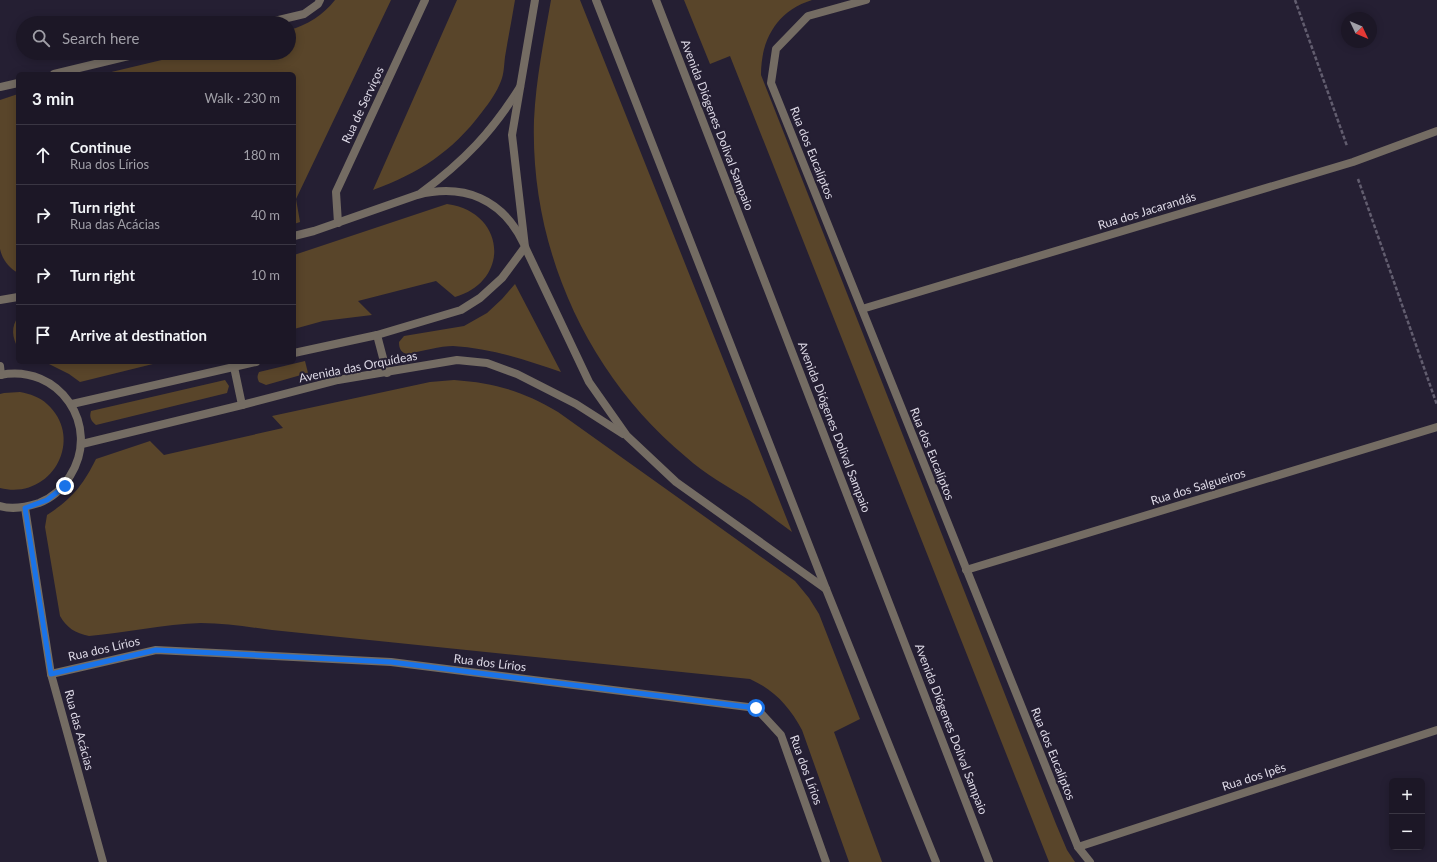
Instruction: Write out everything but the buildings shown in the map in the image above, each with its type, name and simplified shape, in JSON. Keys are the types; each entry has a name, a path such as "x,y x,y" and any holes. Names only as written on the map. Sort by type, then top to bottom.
{"street":[{"path":"296,16 304,14 318,4 320,0"},
{"name":"Rua de Serviços","path":"338,223 336,192 425,0"},
{"path":"296,353 377,335 461,310 480,298 502,278 525,247 512,135 535,0"},
{"path":"596,0 826,589 936,862"},
{"name":"Avenida Diógenes Dolival Sampaio","path":"656,0 989,862"},
{"name":"Rua dos Eucalíptos","path":"866,0 808,16 776,49 771,83 1078,848 1090,862"},
{"path":"62,72 112,60"},
{"path":"0,87 16,83"},
{"path":"417,195 444,176 469,153 493,127 506,110 520,87"},
{"name":"Rua dos Jacarandás","path":"862,309 1352,162 1437,131"},
{"path":"296,236 314,231 417,195 433,191 449,190 465,193 481,198 495,207 508,218 518,232 589,382 627,436 676,482 826,589"},
{"path":"0,300 16,297"},
{"path":"377,335 387,373"},
{"name":"Avenida das Orquídeas","path":"82,444 338,380 387,373 457,360 487,363 517,374 576,404 627,436"},
{"path":"72,404 247,364"},
{"path":"234,367 242,405"},
{"path":"0,372 22,374 41,378 58,389 72,404 80,424 82,444 77,466 65,486 47,500 25,508 5,508 0,506"},
{"name":"Rua dos Salgueiros","path":"966,570 1437,427"},
{"name":"Rua das Acácias","path":"25,508 51,674 103,862"},
{"name":"Rua dos Lírios","path":"51,674 156,650 391,662 756,708 781,735 826,862"},
{"name":"Rua dos Ipês","path":"1078,848 1437,730"}],"path":[{"path":"1295,0 1437,405"}],"shaded area":[{"path":"335,0 391,0 296,199 296,72 111,72 162,60 296,60 296,28 315,19"},
{"path":"457,0 515,0 502,78 499,85 490,101 471,126 459,139 434,160 405,176 373,190"},
{"path":"551,0 580,0 792,532 749,500 701,469 651,424 620,388 593,348 571,306 554,261 542,215 535,168 535,105"},
{"path":"684,0 812,0 789,11 773,28 764,50 761,75 1056,824 1067,850 1075,862 1049,862 730,56 710,64"},
{"path":"16,95 16,272 6,263 0,249 0,100"},
{"path":"296,199 300,222 296,223"},
{"path":"447,204 467,210 481,220 490,233 494,248 493,263 486,277 473,289 455,297 436,281 358,301 372,315 323,321 296,328 296,254"},
{"path":"515,284 561,372 508,355 481,349 453,346 408,354 404,353 399,347 399,342 404,336 464,326 487,313"},
{"path":"16,321 16,344 13,332"},
{"path":"305,361 308,373 266,385 258,381 259,372"},
{"path":"49,364 153,364 80,382 69,374"},
{"path":"225,380 229,386 227,393 96,425 90,417 91,411"},
{"path":"454,380 483,383 521,393 558,412 795,581 809,598 819,614 860,719 834,732 882,862 849,862 802,730 792,713 774,694 759,683 750,679 272,630 236,625 201,623 173,625 89,636 72,629 60,616 45,527 47,515 76,491 96,459 150,441 164,455 283,428 272,416 430,382"},
{"path":"20,392 41,399 58,418 63,434 63,449 57,464 48,476 34,485 18,490 0,488 0,394"}],"route":[{"path":"65,486 47,500 25,508 51,674 156,650 391,662 756,708"}]}
